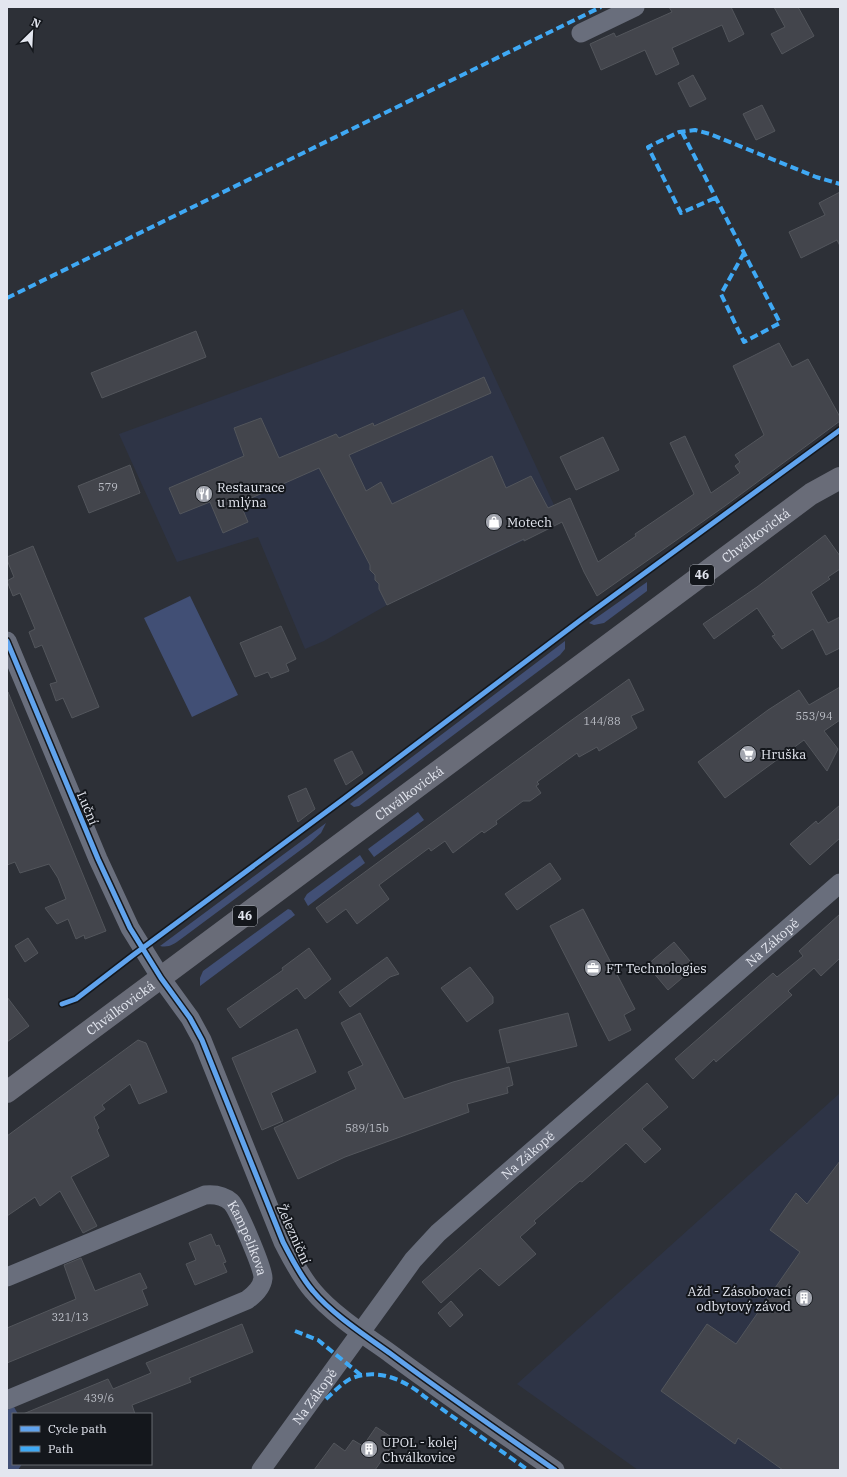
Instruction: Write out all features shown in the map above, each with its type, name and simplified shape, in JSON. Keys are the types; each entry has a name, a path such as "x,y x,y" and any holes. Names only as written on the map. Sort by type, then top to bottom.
{"main road":[{"name":"Chválkovická","path":"811,494 840,464"},
{"name":"Chválkovická","path":"7,1092 811,494 840,478"}],"street":[{"path":"581,33 635,7"},
{"name":"Luční","path":"7,641 98,859 130,928 161,978"},
{"name":"Na Zákopě","path":"262,1470 413,1260 438,1233 840,883"},
{"name":"Železniční","path":"161,978 184,1008 202,1040 283,1242 296,1267 313,1291 325,1303 362,1332 451,1398 555,1470"},
{"name":"Kampelíkova","path":"7,1277 205,1195 214,1194 227,1199 237,1210 263,1279 260,1287 254,1295 247,1300 7,1400"}],"shaded area":[{"path":"463,309 561,520 556,525 387,605 324,641 305,649 258,537 177,562 119,434"},
{"path":"641,574 643,576 582,620 581,617"},
{"path":"647,582 647,591 604,623 594,625 589,623"},
{"path":"190,596 238,695 192,717 144,618"},
{"path":"561,633 563,635 346,799 344,797"},
{"path":"565,641 565,649 560,655 359,806 354,807 350,804"},
{"path":"326,811 327,813 221,893 193,913 191,911"},
{"path":"418,812 424,820 374,857 368,849"},
{"path":"326,823 321,833 310,843 181,939 169,946 160,946"},
{"path":"360,855 365,863 308,906 304,899 307,894"},
{"path":"288,909 295,915 200,986 200,978 203,971"},
{"path":"840,1093 840,1470 638,1470 517,1384"},
{"path":"14,1407 17,1413 12,1413 12,1465 21,1465 18,1470 7,1470 7,1410"}],"building":[{"path":"669,7 731,7 744,34 729,42 722,25 672,48 679,64 656,75 645,50 601,70 590,44 614,33 616,37 672,12"},
{"path":"774,7 798,7 814,36 782,54 771,34 785,27"},
{"path":"693,75 706,99 690,107 678,83"},
{"path":"762,105 775,131 756,140 743,114"},
{"path":"840,192 840,246 837,240 801,258 789,232 825,215 819,203"},
{"path":"196,331 206,357 102,398 91,373"},
{"path":"779,343 792,367 808,359 840,417 840,421 725,506 597,596 584,572 562,522 387,605 379,589 379,584 375,580 375,575 370,570 370,565 319,468 240,503 248,522 223,533 210,502 180,514 169,488 244,456 234,428 261,418 279,458 336,434 339,438 373,423 374,426 484,377 491,393 349,455 366,491 381,482 392,504 492,456 506,488 531,476 548,508 570,498 598,562 636,536 635,534 694,494 670,443 685,436 711,493 740,473 735,466 740,462 735,455 764,435 733,366"},
{"path":"603,437 619,470 576,490 560,457"},
{"path":"130,465 140,493 89,513 78,486"},
{"path":"825,535 840,556 840,569 828,577 830,579 811,592 828,623 840,617 840,648 826,655 813,629 782,649 772,636 775,635 757,608 714,639 703,624 757,587"},
{"path":"33,546 99,707 72,718 63,698 56,701 50,684 57,682 42,645 35,648 29,632 35,629 20,593 13,596 7,581 14,577 7,557"},
{"path":"281,626 296,659 286,664 289,671 271,678 268,672 255,677 240,643"},
{"path":"629,679 644,710 631,716 637,728 599,751 597,747 579,757 577,753 537,782 539,784 536,786 541,793 530,801 523,801 496,821 497,824 484,833 482,831 453,853 445,841 431,851 429,848 379,885 389,899 357,924 346,909 327,923 316,908"},
{"path":"840,687 840,720 824,731 838,749 827,771 804,740 725,798 698,762 768,710 799,690 809,705"},
{"path":"8,692 106,931 85,939 84,935 76,939 68,919 57,924 45,908 66,899 58,878 49,864 20,873 15,862 7,865"},
{"path":"352,751 363,773 346,785 334,760"},
{"path":"306,788 315,809 298,822 288,796"},
{"path":"840,805 840,838 810,865 790,844 816,821 818,824"},
{"path":"550,863 561,879 517,910 505,894"},
{"path":"583,909 635,1009 624,1015 631,1030 609,1041 550,926"},
{"path":"840,914 840,958 821,976 814,968 788,991 792,995 716,1062 714,1059 693,1079 675,1059 773,973 777,977 803,956 799,951"},
{"path":"28,938 38,953 25,962 15,946"},
{"path":"674,942 695,967 668,990 647,965"},
{"path":"309,948 331,979 305,999 297,988 240,1028 227,1009 283,970 282,968"},
{"path":"387,957 399,974 390,977 350,1007 339,992"},
{"path":"470,967 493,997 493,1003 467,1022 441,988"},
{"path":"7,997 29,1026 7,1042"},
{"path":"360,1013 404,1099 453,1082 509,1067 513,1085 507,1087 508,1093 467,1104 469,1112 345,1157 298,1179 274,1128 356,1089 348,1072 363,1065 341,1023"},
{"path":"568,1013 577,1046 507,1063 499,1030"},
{"path":"297,1029 316,1072 271,1093 283,1121 262,1130 232,1058"},
{"path":"138,1040 146,1043 167,1092 139,1104 130,1084 102,1105 105,1109 94,1117 99,1128 97,1130 109,1156 71,1177 97,1226 83,1233 60,1191 40,1206 35,1197 7,1216 7,1136"},
{"path":"647,1083 668,1107 642,1129 661,1149 645,1163 626,1143 582,1182 580,1181 534,1221 536,1223 520,1237 536,1254 499,1286 480,1268 441,1303 422,1282"},
{"name":"Ažd - Zásobovací odbytový závod","path":"840,1161 840,1470 783,1470 738,1438 735,1444 661,1391 707,1324 736,1344 800,1252 770,1230 796,1193 807,1204"},
{"path":"211,1234 216,1246 219,1245 226,1262 223,1263 227,1272 195,1285 186,1264 196,1260 189,1243"},
{"path":"81,1258 95,1291 140,1273 147,1288 142,1290 148,1305 7,1363 7,1328 76,1299 64,1265"},
{"path":"451,1301 463,1315 450,1327 438,1313"},
{"path":"242,1324 253,1352 189,1378 191,1382 132,1405 135,1413 25,1413 108,1379 113,1389 151,1373 146,1363"},
{"name":"UPOL - kolej Chválkovice","path":"376,1427 396,1440 375,1470 314,1470 334,1443 345,1451 353,1440 363,1446"}],"marked path":[{"path":"7,298 601,7"},
{"path":"715,198 681,213 648,147 679,132 695,130 710,134 816,177 840,184"},
{"path":"682,132 780,323 744,342 721,294 744,253"},
{"path":"295,1331 318,1340 362,1376"},
{"path":"326,1399 350,1379 370,1374 390,1377 409,1385 528,1470"}],"cycle path":[{"path":"62,1004 76,999 582,619 840,430"},
{"path":"7,641 98,859 130,928 161,978 190,1018 202,1040 283,1242 296,1267 321,1300 350,1324 555,1470"}],"place":[{"name":"Restaurace u mlýna","path":"204,494"},
{"name":"Motech","path":"494,522"},
{"name":"Hruška","path":"748,754"},
{"name":"FT Technologies","path":"593,968"},
{"name":"Ažd - Zásobovací odbytový závod","path":"804,1298"},
{"name":"UPOL - kolej Chválkovice","path":"369,1449"}]}
